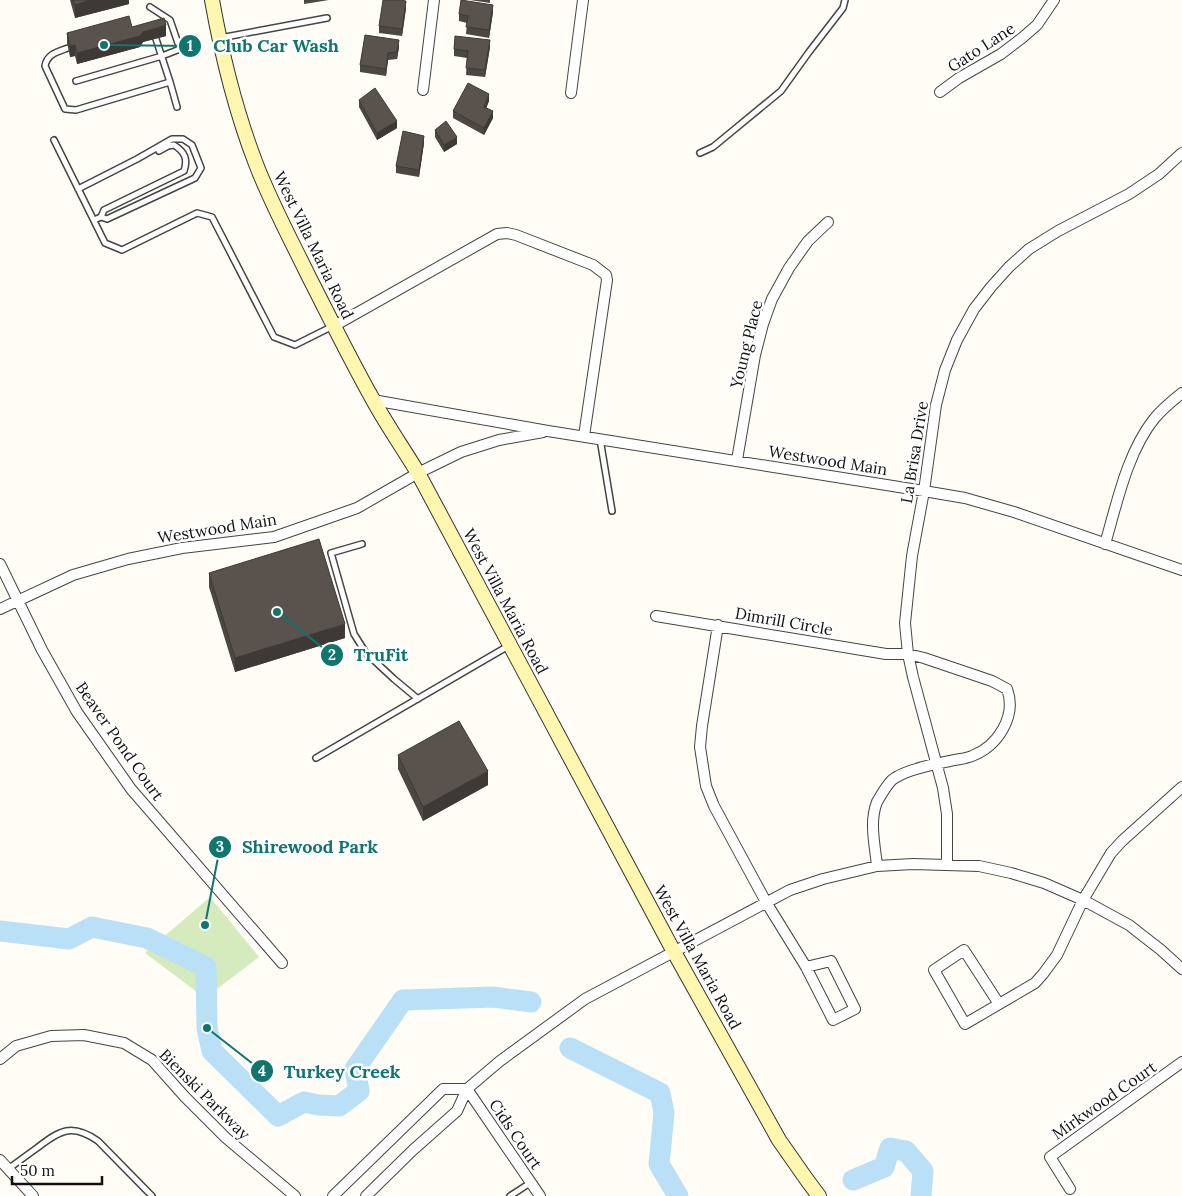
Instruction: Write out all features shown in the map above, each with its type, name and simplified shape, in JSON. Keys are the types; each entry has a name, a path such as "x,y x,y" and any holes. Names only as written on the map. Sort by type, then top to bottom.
{"main road":[{"name":"West Villa Maria Road","path":"212,0 219,38 233,92 256,164 266,190 334,326 373,400 418,473 674,952 779,1140 820,1196"}],"street":[{"path":"423,90 434,0"},
{"path":"571,93 583,0"},
{"name":"Gato Lane","path":"940,92 959,78 1001,54 1022,38 1037,25 1054,0"},
{"name":"La Brisa Drive","path":"947,865 947,814 944,788 908,654 905,623 912,556 924,491 936,405 945,370 957,340 974,309 1009,267 1029,249 1058,231 1129,194 1159,174 1182,153"},
{"name":"Young Place","path":"737,460 755,355 772,299 808,241 828,222"},
{"path":"334,326 497,234 516,235 593,265 606,274 607,280 584,436"},
{"path":"1104,544 1128,468 1140,441 1154,420 1182,393"},
{"name":"Westwood Main","path":"373,400 548,431 965,498 1014,512 1182,570"},
{"name":"Westwood Main","path":"0,609 73,575 128,559 182,548 274,536 294,530 357,508 418,473 461,452 498,440 548,431"},
{"name":"Beaver Pond Court","path":"0,564 42,650 76,712 131,789 282,963"},
{"name":"Dimrill Circle","path":"656,616 886,654 908,654 992,681 1007,689 1010,697 1010,710 1005,726 997,739 986,748 972,757 936,763 892,780 877,803 872,825 877,866"},
{"path":"718,625 700,747 706,786 714,806 766,902 806,968 833,1020 855,1009 831,961 806,968"},
{"path":"999,1004 964,950 934,970 966,1024 999,1004 1035,982 1044,974 1057,955 1083,900 1112,853 1122,841 1182,787"},
{"path":"366,1196 457,1110 467,1089 500,1061 585,999 766,902 790,890 823,879 877,866 913,864 979,866 1011,873 1044,883 1083,900 1129,925 1161,950 1182,970"},
{"name":"Bienski Parkway","path":"0,1059 16,1046 51,1036 84,1035 124,1043 152,1060 185,1097 226,1138 295,1196"},
{"name":"Mirkwood Court","path":"1070,1189 1050,1157 1182,1062"},
{"path":"333,1196 443,1089 467,1089"},
{"name":"Cids Court","path":"467,1089 540,1196"},
{"path":"0,1160 33,1196"}],"lane":[{"path":"700,153 713,147 781,91 843,8 845,0"},
{"path":"76,81 180,49 170,20 150,7"},
{"path":"219,38 327,18"},
{"path":"156,39 176,107"},
{"path":"68,48 52,54 46,60 45,66 65,109 76,110 170,82"},
{"path":"78,189 172,140 183,139 192,146 201,168 195,178 107,219 101,217 94,220"},
{"path":"54,140 105,243 122,250 197,213 212,217 274,337 294,345 334,326"},
{"path":"101,217 104,210 184,171 187,163 183,152 174,145 168,146 144,159 137,159"},
{"path":"600,439 612,511"},
{"path":"362,544 331,553 354,634 366,653 418,699"},
{"path":"316,758 510,644"},
{"path":"8,1169 53,1136 64,1131 76,1131 88,1134 98,1141 152,1196"},
{"path":"510,1196 530,1183"}],"green space":[{"path":"210,897 259,957 205,998 145,953"}],"building":[{"path":"73,0 91,0 75,5"},
{"path":"383,0 406,1 402,29 379,26"},
{"path":"461,0 493,5 489,30 466,27 468,16 459,14"},
{"path":"129,16 132,27 164,18 166,25 143,32 140,36 77,53 75,45 70,46 67,33"},
{"path":"365,35 399,40 397,52 388,53 386,69 360,65"},
{"path":"455,36 490,40 485,70 466,68 468,51 454,49"},
{"path":"468,83 489,94 484,107 493,111 484,128 453,111"},
{"path":"375,88 397,121 377,133 359,100"},
{"path":"446,121 457,137 444,145 435,130"},
{"path":"403,131 424,136 419,170 396,166"},
{"path":"319,539 345,624 235,658 209,573"},
{"path":"459,721 488,771 423,807 398,755"}],"waterway":[{"path":"0,931 69,939 92,927 147,938 206,967 207,1028 212,1051 278,1116 304,1102 339,1106 359,1091 355,1069 403,1000 493,997 531,1002"},
{"path":"570,1048 660,1093 664,1113 659,1164 678,1196"},
{"path":"853,1180 884,1167 890,1148 906,1151 923,1171 921,1196"}],"place":[{"name":"Club Car Wash","path":"104,45"},
{"name":"TruFit","path":"277,612"},
{"name":"Shirewood Park","path":"205,925"},
{"name":"Turkey Creek","path":"207,1028"}]}
